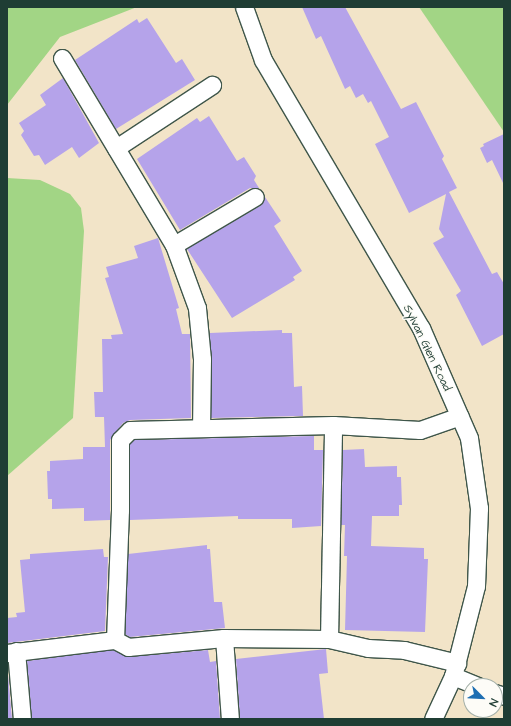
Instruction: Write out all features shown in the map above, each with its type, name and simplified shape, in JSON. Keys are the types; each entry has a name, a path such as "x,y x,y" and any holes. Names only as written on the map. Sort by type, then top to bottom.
{"street":[{"name":"Sylvan Glen Road","path":"244,7 263,60 420,328 469,438 479,508 476,586 455,669 433,719"},
{"path":"62,58 174,245 197,308 202,360 201,428"},
{"path":"116,148 212,85"},
{"path":"174,245 255,197"},
{"path":"115,640 120,510 120,440 130,430 333,425 420,430 460,416"},
{"path":"329,639 333,425"},
{"path":"22,719 11,652 115,640 128,647 224,638 329,639 368,648 404,650 455,669 467,678"},
{"path":"224,638 230,719"}],"green space":[{"path":"7,7 137,7 60,37 7,105"},
{"path":"419,7 504,7 504,132"},
{"path":"7,178 40,180 70,194 81,208 84,231 73,418 7,476"}],"building":[{"path":"302,7 345,7 401,109 416,102 444,156 442,159 457,188 449,192 492,274 497,272 504,284 504,334 482,346 456,295 461,291 433,243 444,237 439,229 446,194 409,213 375,144 389,137 371,101 368,103 363,94 356,98 350,86 345,89 321,36 316,39"},
{"path":"147,18 176,63 182,59 195,80 116,129 75,60 137,19 139,23"},
{"path":"63,78 99,143 79,158 72,147 45,165 39,155 34,156 21,135 24,131 19,123 46,105 40,95"},
{"path":"209,116 237,161 244,157 256,176 254,180 259,188 250,188 180,230 137,159 197,118 200,122"},
{"path":"504,134 504,185 492,160 487,163 480,148 484,146 483,144"},
{"path":"265,197 281,221 274,226 302,271 293,277 295,280 232,318 187,249 260,206"},
{"path":"158,238 179,308 176,309 182,334 190,334 191,418 130,420 123,423 110,440 110,520 84,521 84,508 52,509 52,499 48,499 47,471 50,471 50,461 83,459 83,447 105,447 104,417 95,417 94,392 103,392 102,339 112,339 111,335 123,334 105,278 109,277 106,267 138,258 134,246"},
{"path":"282,330 282,333 292,333 294,387 302,386 303,416 211,418 210,333"},
{"path":"314,436 314,450 323,450 321,526 292,528 292,519 238,519 238,516 130,520 130,444 134,440"},
{"path":"364,449 365,467 397,466 397,477 401,477 402,505 399,505 399,516 372,516 371,546 424,548 424,559 428,559 425,632 345,630 347,556 344,556 345,525 341,525 343,450"},
{"path":"207,545 207,549 210,549 214,602 222,602 225,628 130,637 125,634 128,554"},
{"path":"103,549 104,557 108,557 105,631 7,643 7,618 17,617 16,613 25,612 20,560 30,559 30,554"},
{"path":"326,649 328,673 319,674 324,719 240,719 236,659"},
{"path":"113,650 129,657 208,650 210,662 216,661 220,719 32,719 27,661"},
{"path":"7,663 12,719 7,719"}]}
